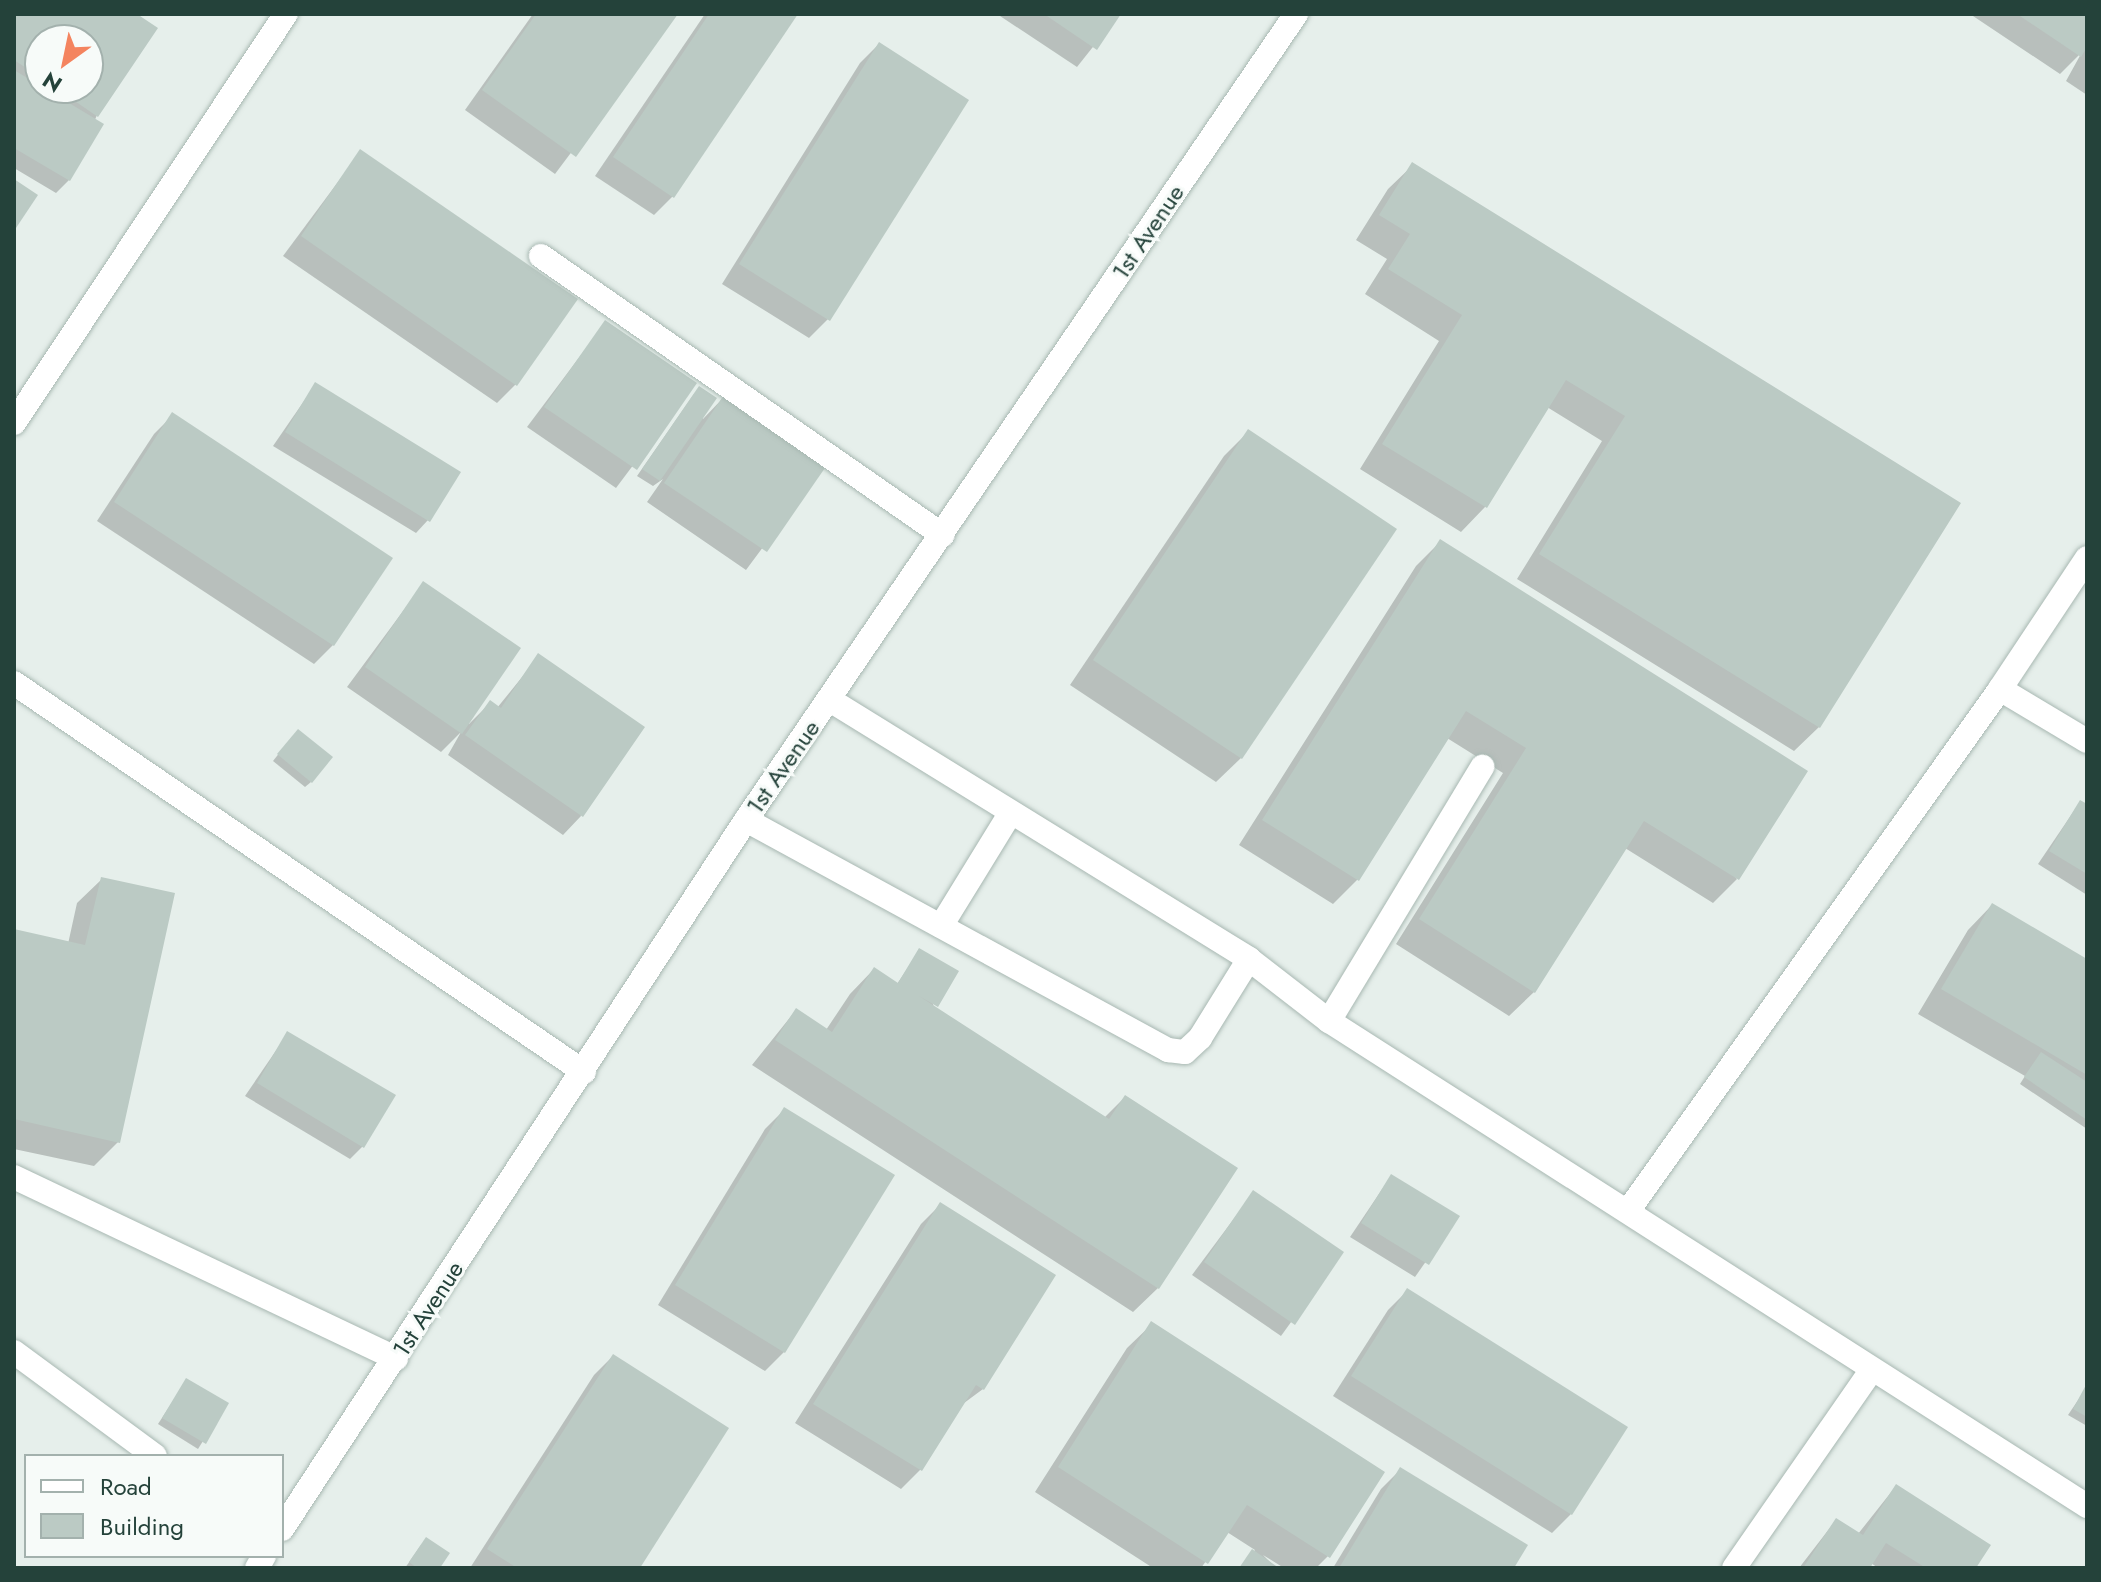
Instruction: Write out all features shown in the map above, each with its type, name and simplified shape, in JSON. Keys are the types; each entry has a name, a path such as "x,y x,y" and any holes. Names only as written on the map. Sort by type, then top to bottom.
{"street":[{"path":"14,423 286,14"},
{"name":"1st Avenue","path":"284,1526 584,1072 746,820 1296,14"},
{"path":"541,256 942,535"},
{"path":"1628,1211 2000,689 2087,558"},
{"path":"14,683 584,1072"},
{"path":"2000,689 2087,741"},
{"path":"830,700 1249,959 1329,1021 1628,1211 1871,1371 2087,1506"},
{"path":"1329,1021 1482,767"},
{"path":"941,926 1010,814"},
{"path":"746,820 1168,1050 1185,1052 1200,1038 1249,959"},
{"path":"14,1177 396,1358"},
{"path":"14,1352 152,1454"},
{"path":"1734,1568 1871,1371"}],"building":[{"path":"14,14 137,14 158,28 98,117 79,104 104,104 104,24 24,24 24,67 14,60"},
{"path":"536,14 678,14 576,157 482,90"},
{"path":"709,14 798,14 674,198 613,157"},
{"path":"1044,14 1121,14 1097,50"},
{"path":"2017,14 2087,14 2087,47 2081,57"},
{"path":"879,42 969,100 830,321 739,264"},
{"path":"14,70 24,76 24,104 71,104 104,124 70,181 14,148"},
{"path":"360,149 578,299 517,386 301,236"},
{"path":"1412,162 1961,503 1820,728 1539,554 1625,416 1566,380 1487,508 1382,444 1462,315 1388,269 1410,234 1379,215"},
{"path":"14,179 38,195 14,231"},
{"path":"605,320 697,383 637,470 544,407"},
{"path":"315,382 461,472 430,522 285,432"},
{"path":"699,386 717,398 660,481 642,469"},
{"path":"724,395 827,465 767,552 664,483"},
{"path":"172,412 393,558 334,646 114,502"},
{"path":"1248,429 1397,529 1242,759 1093,660"},
{"path":"1440,539 1808,771 1739,880 1644,821 1535,993 1419,919 1526,748 1466,711 1359,881 1262,820"},
{"path":"423,581 521,648 462,734 365,667"},
{"path":"538,653 645,727 583,817 465,735 490,700 501,708"},
{"path":"298,729 333,757 312,783 277,754"},
{"path":"2080,800 2087,804 2087,874 2049,851"},
{"path":"101,877 175,893 120,1143 14,1119 14,929 85,945"},
{"path":"1992,903 2087,959 2087,1075 1941,989"},
{"path":"919,948 959,971 938,1007 919,996 1109,1119 1125,1095 1238,1168 1159,1289 775,1040 796,1008 832,1032 874,967 898,983"},
{"path":"287,1031 396,1095 364,1148 257,1083"},
{"path":"2041,1052 2087,1082 2087,1120 2024,1077"},
{"path":"784,1107 895,1175 785,1353 675,1285"},
{"path":"1391,1174 1460,1216 1429,1265 1361,1223"},
{"path":"1253,1190 1344,1252 1295,1325 1204,1262"},
{"path":"940,1202 1056,1275 984,1390 976,1385 922,1471 813,1404"},
{"path":"1407,1288 1628,1427 1572,1515 1351,1376"},
{"path":"1151,1321 1385,1472 1330,1558 1247,1505 1208,1564 1058,1467"},
{"path":"613,1354 729,1428 640,1568 517,1568 487,1549"},
{"path":"186,1378 229,1403 206,1444 162,1418"},
{"path":"2087,1383 2087,1417 2073,1409"},
{"path":"1400,1467 1528,1545 1514,1568 1339,1568"},
{"path":"1896,1484 1991,1545 1976,1568 1926,1568 1886,1543 1870,1568 1803,1568 1836,1518 1863,1535"},
{"path":"426,1537 450,1553 440,1568 417,1568 409,1562"},
{"path":"1252,1549 1279,1568 1239,1568"}]}
